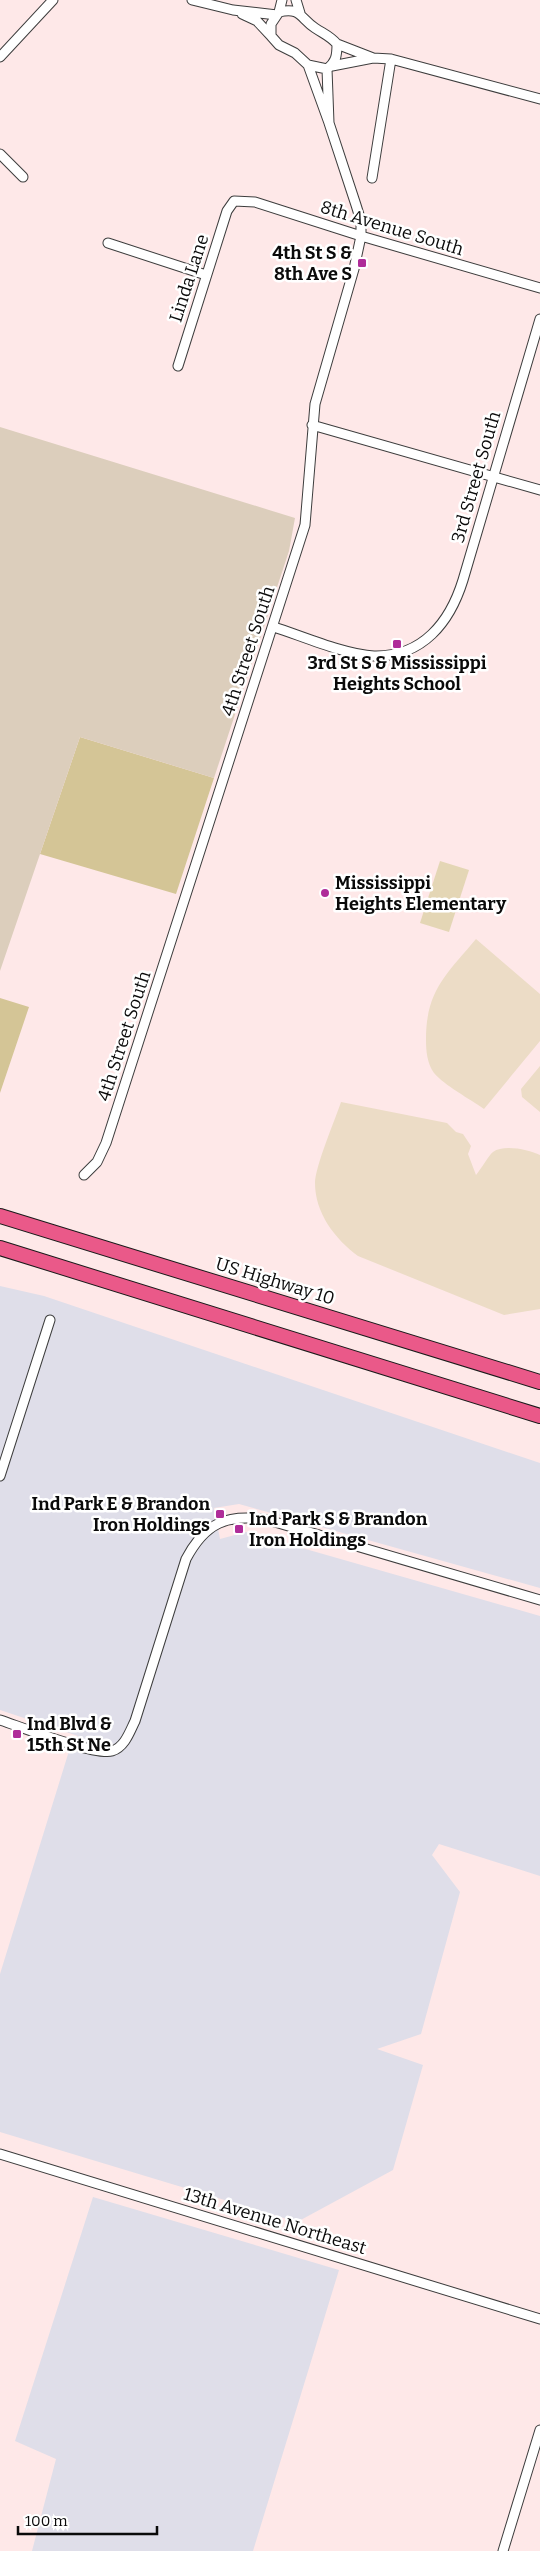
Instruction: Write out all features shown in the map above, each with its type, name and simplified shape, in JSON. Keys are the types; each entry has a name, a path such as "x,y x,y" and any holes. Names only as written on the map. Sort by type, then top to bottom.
{"highway":[{"name":"US Highway 10","path":"0,1216 540,1382"},
{"path":"0,1248 540,1416"}],"street":[{"path":"0,57 53,0"},
{"path":"192,0 233,10 278,14 288,10 300,13"},
{"path":"271,36 271,24 278,14 282,0"},
{"path":"296,0 300,13 314,28 330,36 337,44 373,58"},
{"path":"233,10 257,21 280,45 295,53 308,66 329,67 373,58 391,59 540,99"},
{"name":"4th Street South","path":"330,123 329,67 337,57 337,44"},
{"path":"372,178 391,59"},
{"name":"4th Street South","path":"84,1175 97,1162 106,1143 274,627 305,525 312,425 323,371 354,269 361,236 361,221 330,123 308,66"},
{"path":"0,154 23,177"},
{"name":"8th Avenue South","path":"234,201 255,202 361,236 540,288"},
{"name":"Linda Lane","path":"178,366 206,275 228,211 234,201"},
{"path":"108,243 206,275"},
{"name":"3rd Street South","path":"274,627 373,656 397,653 430,636 442,625 458,598 540,319"},
{"path":"312,425 540,490"},
{"path":"0,1476 50,1320"},
{"path":"0,1720 97,1750 113,1751 122,1745 135,1720 186,1560 206,1530 219,1522 235,1518 252,1517 268,1520 540,1600"},
{"name":"13th Avenue Northeast","path":"0,2154 540,2319"},
{"path":"503,2551 540,2430"}],"shaded area":[{"path":"0,427 295,518 289,551 214,778 80,737 0,971"},
{"path":"80,737 214,778 176,894 40,854"},
{"path":"440,861 469,870 449,932 420,923"},
{"path":"476,939 540,994 540,1041 484,1109 438,1078 428,1061 426,1048 427,1022 434,995 447,973"},
{"path":"0,998 29,1007 0,1093"},
{"path":"540,1066 540,1112 522,1097 521,1089"},
{"path":"341,1102 447,1123 456,1132 463,1134 471,1146 468,1154 476,1175 493,1152 503,1148 530,1151 540,1155 540,1309 504,1315 358,1256 342,1242 328,1224 318,1205 315,1183 322,1155"},
{"path":"0,1286 44,1296 540,1463 540,1588 239,1504 214,1508 220,1539 246,1532 540,1616 540,1876 439,1844 432,1855 460,1892 421,2034 377,2049 423,2065 393,2170 297,2222 0,2132 0,1974 69,1751 78,1736 0,1710"},
{"path":"93,2197 339,2270 253,2551 32,2551 56,2459 15,2441"}],"place":[{"name":"4th St S & 8th Ave S","path":"362,263"},
{"name":"3rd St S & Mississippi Heights School","path":"397,644"},
{"name":"Mississippi Heights Elementary","path":"325,893"},
{"name":"Ind Park E & Brandon Iron Holdings","path":"220,1514"},
{"name":"Ind Park S & Brandon Iron Holdings","path":"239,1529"},
{"name":"Ind Blvd & 15th St Ne","path":"17,1734"}]}
